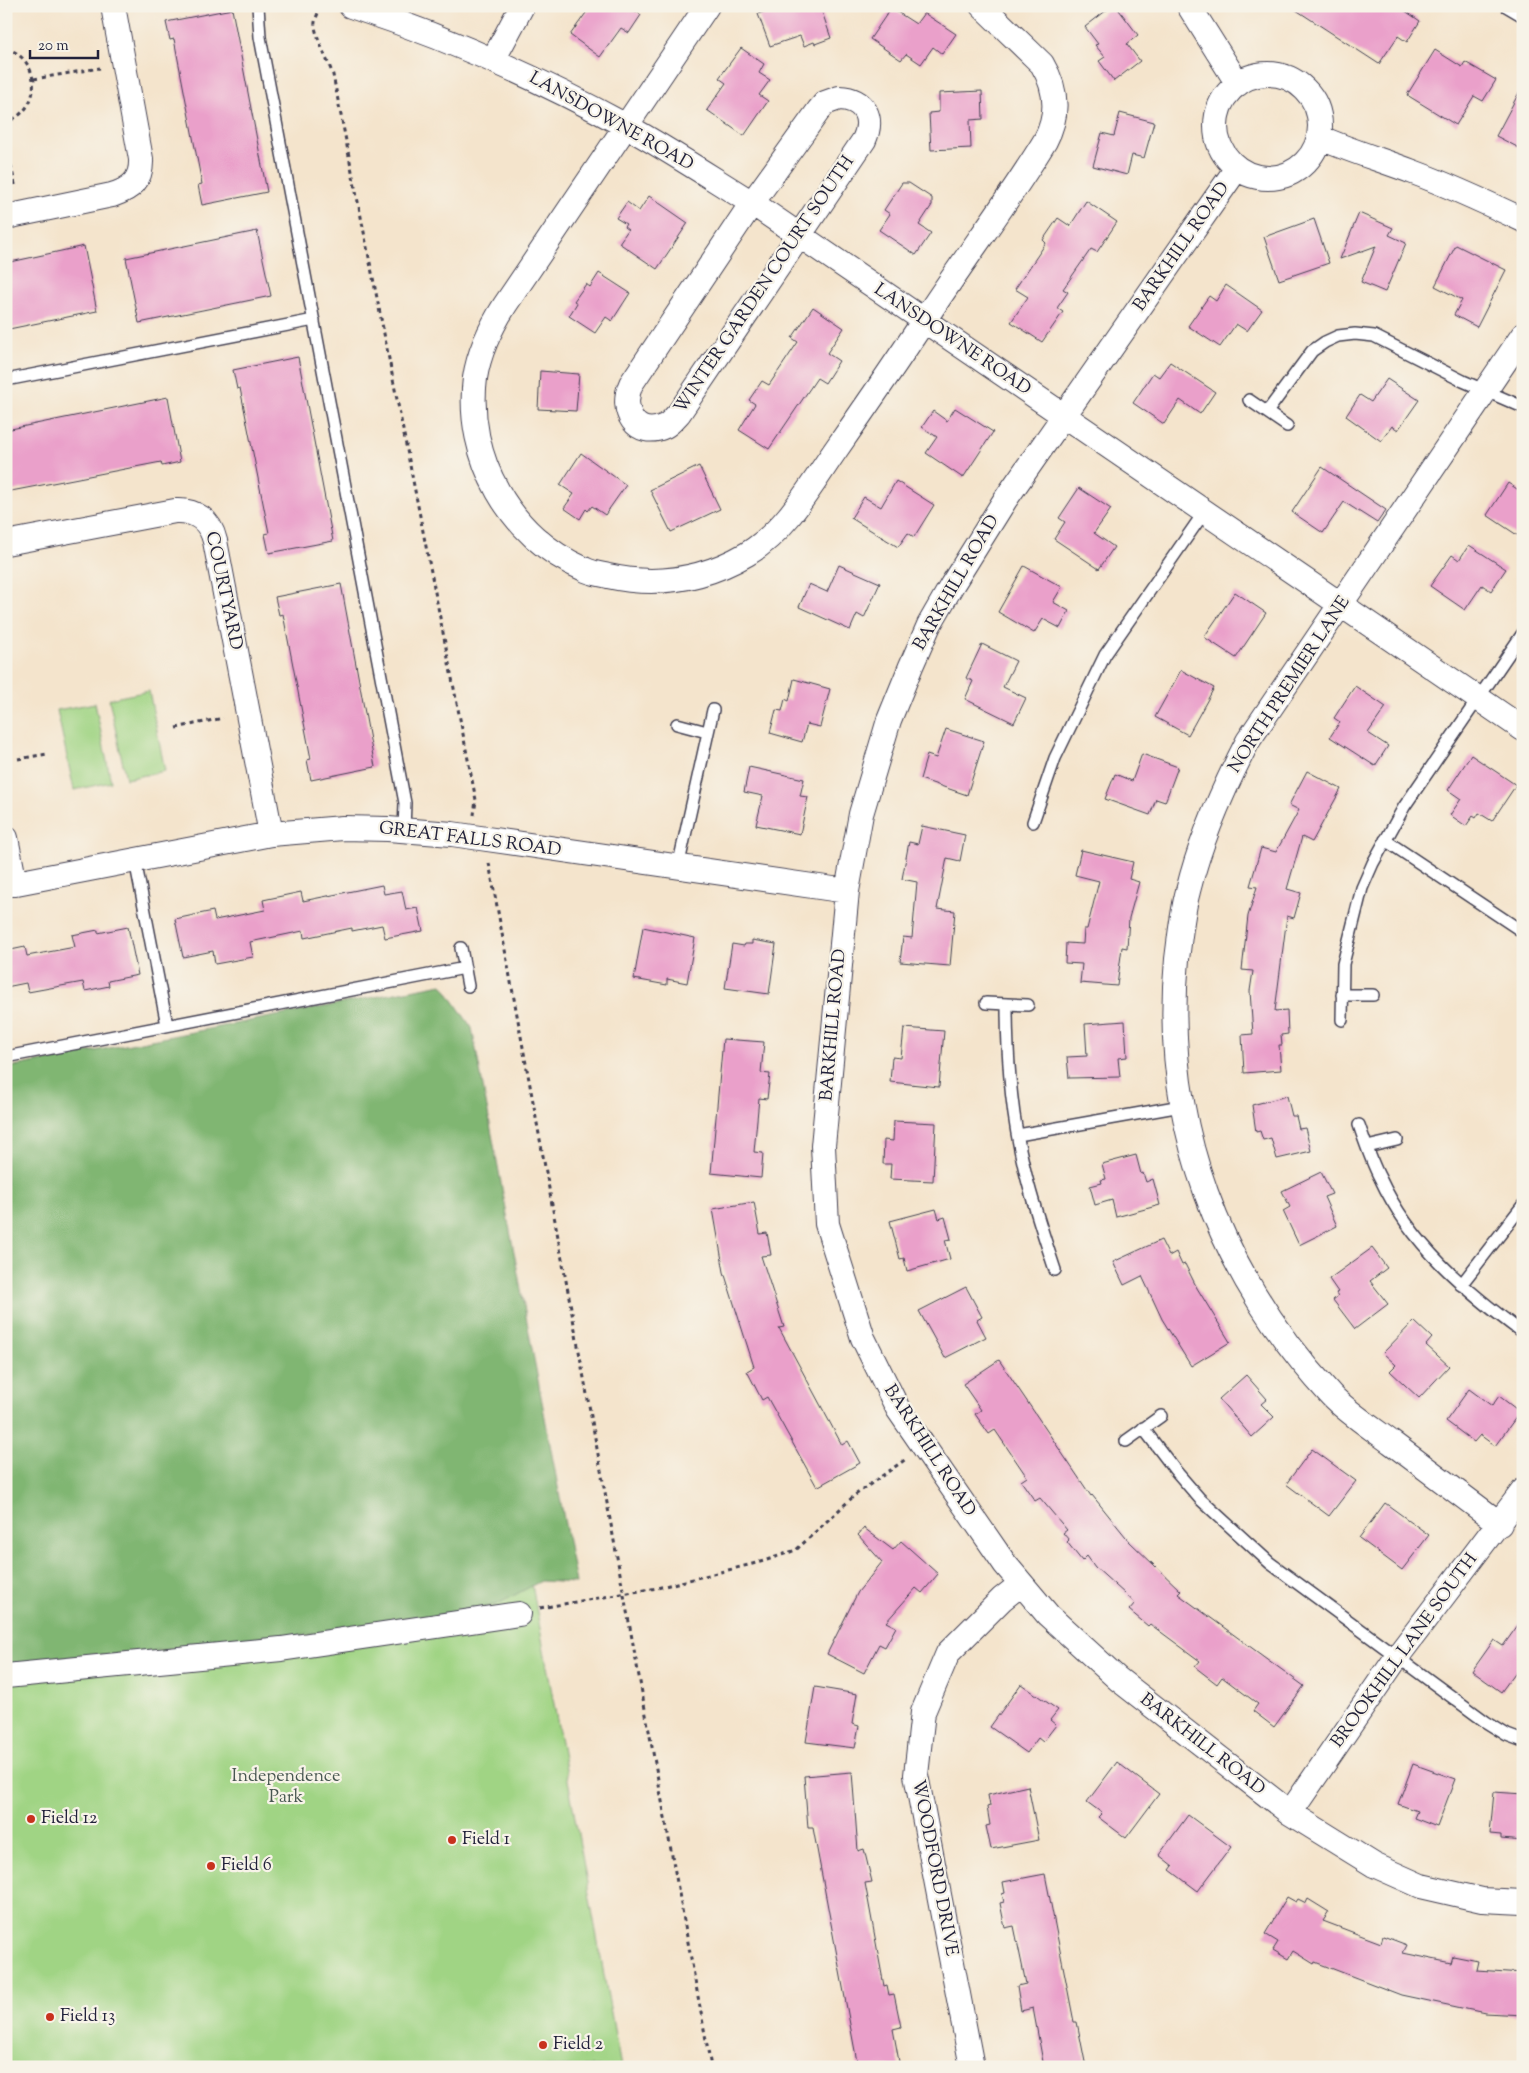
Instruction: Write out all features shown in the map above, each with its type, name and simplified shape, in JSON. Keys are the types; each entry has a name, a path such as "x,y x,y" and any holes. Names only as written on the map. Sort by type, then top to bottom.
{"street":[{"path":"6,217 112,195 126,191 136,183 140,173 141,159 114,6"},
{"path":"493,60 522,6"},
{"path":"708,6 496,319 481,355 475,378 476,428 489,476 502,499 517,519 561,557 585,570 638,581 686,579 726,566 750,552 777,530 797,506 909,346 1032,162 1052,128 1055,115 1053,86 1042,64 982,6"},
{"path":"1188,6 1238,84"},
{"name":"LANSDOWNE ROAD","path":"353,7 439,37 557,90 626,126 752,203 1523,729"},
{"path":"1275,75 1293,80 1303,88 1314,102 1321,124 1319,137 1309,159 1294,172 1283,176 1261,178 1237,168 1224,152 1218,140 1216,126 1218,113 1222,102 1238,84 1252,77 1275,75"},
{"name":"WINTER GARDEN COURT SOUTH","path":"839,98 848,98 865,111 868,120 867,133 800,236 676,417 665,426 647,429 639,426 629,416 626,409 627,393 631,384 752,203 825,103 839,98"},
{"path":"1319,137 1351,151 1412,171 1461,190 1523,220"},
{"name":"BARKHILL ROAD","path":"1237,168 1005,500 929,626 889,720 861,814 847,890 823,1146 827,1224 863,1338 898,1409 1005,1564 1048,1615 1118,1679 1290,1813 1374,1865 1422,1886 1482,1900 1523,1902"},
{"name":"NORTH PREMIER LANE","path":"1500,1524 1332,1396 1290,1345 1259,1302 1232,1256 1210,1208 1196,1166 1181,1106 1175,1046 1174,993 1187,892 1201,845 1229,778 1248,741 1523,335"},
{"name":"COURTYARD","path":"6,543 175,511 189,512 211,527 271,834"},
{"name":"GREAT FALLS ROAD","path":"11,884 271,834 343,828 404,830 478,838 847,890"},
{"path":"6,838 11,884"},
{"name":"BROOKHILL LANE SOUTH","path":"1290,1813 1397,1657 1500,1524 1523,1491"},
{"name":"WOODFORD DRIVE","path":"972,2067 916,1775 923,1712 948,1654 1002,1599 1021,1584"},
{"path":"6,1676 281,1649 519,1614"}],"lane":[{"path":"258,6 260,37 404,803 404,830"},
{"path":"1506,6 1523,16"},
{"path":"6,380 314,320"},
{"path":"1267,412 1312,351 1338,336 1356,334 1374,336 1523,407"},
{"path":"1249,400 1287,426"},
{"path":"1033,822 1055,758 1105,655 1205,511"},
{"path":"1342,1020 1345,956 1362,888 1385,840 1404,807 1523,634"},
{"path":"678,867 713,710"},
{"path":"677,724 707,732"},
{"path":"1385,840 1523,932"},
{"path":"135,860 167,1025"},
{"path":"461,948 468,986"},
{"path":"6,1056 465,968"},
{"path":"1342,995 1373,994"},
{"path":"986,1003 1028,1005"},
{"path":"1007,1004 1011,1090 1018,1134 1034,1207 1055,1270"},
{"path":"1018,1134 1181,1106"},
{"path":"1358,1124 1380,1178 1416,1237 1461,1285 1523,1333"},
{"path":"1367,1147 1397,1140"},
{"path":"1461,1285 1523,1205"},
{"path":"1126,1441 1161,1416"},
{"path":"1143,1428 1200,1499 1270,1563 1486,1722 1507,1735 1523,1741"}],"path":[{"path":"321,6 315,23 316,33 333,75 476,800 474,824 478,838 488,855 711,2067"},
{"path":"6,48 18,53 26,61 34,79 34,89 30,102 22,113 6,122"},
{"path":"34,79 100,68"},
{"path":"6,142 16,189"},
{"path":"176,728 223,718"},
{"path":"18,759 47,754"},
{"path":"519,1614 553,1604 666,1586 764,1561 796,1550 855,1494 923,1447"}],"green space":[{"path":"149,691 165,771 126,779 109,699"},
{"path":"95,703 111,782 74,790 57,710"},
{"path":"442,984 472,1028 576,1583 541,1581 496,1605 402,1622 279,1638 6,1665 6,1068"},
{"name":"Independence Park","path":"422,989 621,2067 6,2067 6,1068"}],"building":[{"path":"591,6 629,6 641,15 629,33 621,28 600,57 570,35"},
{"path":"778,6 820,6 831,38 804,46 800,36 770,46 758,14"},
{"path":"1112,6 1116,6 1138,35 1127,44 1140,61 1114,81 1099,61 1105,57 1095,45 1098,44 1085,27"},
{"path":"1290,6 1398,6 1420,21 1407,42 1398,36 1379,64"},
{"path":"891,8 916,24 924,13 956,34 942,54 933,47 921,64 906,54 901,60 870,39"},
{"path":"232,9 267,192 202,205 198,185 202,184 174,39 170,40 166,22"},
{"path":"741,48 764,64 759,73 770,80 759,95 768,101 744,136 707,110 726,83 719,78"},
{"path":"1435,50 1462,67 1465,62 1496,80 1483,101 1474,96 1456,125 1407,95"},
{"path":"1523,85 1523,150 1496,136"},
{"path":"982,91 983,119 970,120 971,148 931,150 929,113 939,112 939,93"},
{"path":"1120,113 1154,122 1144,158 1132,155 1127,175 1093,166 1102,133 1114,136"},
{"path":"902,183 909,183 932,198 932,205 919,225 931,233 916,255 879,230 890,214 884,210"},
{"path":"649,196 688,223 657,269 619,243 628,230 624,227 626,224 616,218 627,202 639,211"},
{"path":"1086,201 1117,222 1097,252 1091,249 1063,289 1068,292 1057,308 1063,312 1042,342 1011,322 1028,297 1015,289 1046,243 1043,240 1058,218 1070,226"},
{"path":"1359,213 1393,228 1389,235 1406,243 1385,292 1361,282 1376,246 1340,259"},
{"path":"1314,219 1329,263 1279,280 1264,237"},
{"path":"257,231 271,296 139,323 126,258"},
{"path":"1456,245 1506,270 1477,327 1454,315 1462,300 1435,286"},
{"path":"84,246 97,311 9,329 6,315 6,263"},
{"path":"599,273 630,293 612,321 606,317 595,333 569,316 577,303 574,301 586,284 590,287"},
{"path":"1226,285 1262,310 1247,331 1236,324 1220,347 1188,326 1209,296 1216,301"},
{"path":"813,307 844,328 827,353 839,361 825,383 817,378 769,449 739,430 755,404 749,400 762,381 769,385 798,342 792,338"},
{"path":"298,357 333,541 269,553 265,534 269,533 240,388 237,389 233,370"},
{"path":"1170,362 1215,392 1200,414 1180,400 1164,424 1133,403 1153,373 1159,377"},
{"path":"540,371 579,374 576,411 538,409"},
{"path":"1387,379 1419,400 1398,430 1392,426 1381,441 1346,416 1360,395 1371,402"},
{"path":"168,397 180,462 162,466 161,462 6,492 6,430"},
{"path":"955,408 993,432 963,478 926,453 937,437 922,427 933,411 947,421"},
{"path":"581,453 626,485 605,515 592,506 588,511 586,509 580,519 564,508 574,494 560,485"},
{"path":"699,466 720,509 671,532 650,490"},
{"path":"1322,467 1386,510 1377,523 1344,502 1323,533 1292,512"},
{"path":"896,481 934,505 914,537 908,533 898,547 851,518 864,497 881,507"},
{"path":"1508,483 1523,493 1523,539 1487,515"},
{"path":"1079,488 1111,509 1094,533 1114,547 1099,569 1054,539 1065,522 1059,518"},
{"path":"1469,545 1506,569 1491,591 1482,585 1465,610 1430,586 1452,555 1459,560"},
{"path":"839,565 880,583 864,618 857,614 850,630 799,607 809,584 827,592"},
{"path":"1024,566 1062,587 1053,602 1069,611 1060,628 1043,619 1034,633 998,612"},
{"path":"341,584 375,767 311,780 307,760 311,759 283,614 279,615 275,597"},
{"path":"1235,592 1266,613 1236,658 1204,637"},
{"path":"982,644 1016,661 1003,687 1026,698 1014,723 965,699 973,681 966,678"},
{"path":"1181,670 1214,688 1188,735 1155,717"},
{"path":"794,679 830,689 820,727 807,724 802,742 770,733 776,710 782,711 785,699 789,701"},
{"path":"1355,686 1386,707 1368,733 1388,746 1375,766 1330,737 1340,722 1334,718"},
{"path":"946,729 984,741 967,795 920,779 927,755 936,758"},
{"path":"1142,754 1178,767 1165,802 1156,799 1150,815 1105,799 1115,774 1132,781"},
{"path":"1471,755 1516,785 1492,821 1479,813 1476,818 1473,816 1466,826 1450,815 1461,799 1448,790"},
{"path":"749,767 804,779 800,796 808,797 800,834 756,825 763,796 744,792"},
{"path":"1307,771 1341,789 1312,842 1302,837 1287,889 1301,893 1294,918 1287,916 1275,1011 1287,1010 1288,1034 1281,1035 1282,1045 1279,1045 1281,1070 1244,1073 1242,1035 1253,1034 1250,991 1253,971 1242,970 1248,916 1257,887 1250,886 1261,848 1276,852 1299,810 1289,805"},
{"path":"922,826 965,835 960,861 947,858 937,909 955,911 950,966 900,962 903,937 912,938 917,882 902,879 909,842 918,844"},
{"path":"1081,850 1133,862 1129,879 1139,882 1129,918 1127,948 1122,947 1117,986 1080,983 1082,964 1065,963 1066,943 1083,944 1084,929 1087,929 1099,881 1075,875"},
{"path":"382,885 384,894 402,891 406,910 418,908 423,931 385,938 382,925 352,931 352,928 304,938 303,931 250,942 253,957 215,964 213,951 183,957 175,919 213,911 215,920 265,910 263,900 301,892 303,901"},
{"path":"128,927 138,975 108,981 109,986 85,991 83,982 28,992 26,983 6,987 6,951 25,947 27,956 75,947 72,935 98,930 98,933"},
{"path":"643,927 695,938 687,983 667,979 667,985 634,979"},
{"path":"752,940 776,944 769,994 725,988 732,944 744,946 745,944 752,944"},
{"path":"1125,1021 1127,1057 1118,1058 1120,1077 1069,1078 1067,1057 1087,1056 1085,1024"},
{"path":"904,1028 944,1031 939,1087 890,1082 892,1057 901,1058"},
{"path":"723,1039 764,1042 761,1073 770,1074 767,1099 759,1098 754,1152 763,1153 761,1178 711,1173"},
{"path":"1287,1096 1292,1116 1296,1116 1299,1129 1305,1128 1311,1151 1277,1159 1271,1138 1263,1140 1260,1131 1256,1132 1252,1105"},
{"path":"894,1121 936,1123 933,1181 890,1179 891,1164 883,1164 884,1140 893,1141"},
{"path":"1136,1155 1141,1174 1143,1173 1146,1182 1153,1179 1160,1205 1116,1217 1112,1200 1095,1205 1090,1186 1102,1183 1101,1180 1106,1179 1102,1164"},
{"path":"1321,1172 1332,1194 1324,1197 1337,1226 1299,1245 1283,1211 1290,1207 1282,1191"},
{"path":"754,1202 760,1234 767,1233 771,1255 761,1256 784,1327 779,1328 842,1445 848,1441 860,1463 817,1487 767,1397 762,1400 747,1371 754,1367 724,1272 713,1209"},
{"path":"936,1209 939,1219 945,1217 951,1239 945,1240 950,1259 907,1271 904,1258 900,1259 890,1221"},
{"path":"1161,1240 1169,1256 1176,1252 1182,1265 1185,1264 1197,1288 1230,1342 1191,1366 1162,1319 1142,1276 1124,1285 1113,1262"},
{"path":"1372,1248 1387,1268 1370,1281 1388,1304 1355,1329 1333,1300 1338,1296 1336,1293 1338,1292 1329,1279"},
{"path":"966,1287 982,1317 977,1320 986,1337 945,1358 919,1311"},
{"path":"1414,1321 1432,1338 1426,1345 1449,1366 1419,1398 1390,1371 1396,1365 1383,1353"},
{"path":"999,1360 1091,1496 1130,1542 1181,1591 1178,1594 1304,1686 1274,1727 1253,1711 1258,1704 1222,1677 1217,1684 1195,1667 1200,1661 1150,1624 1148,1626 1129,1610 1135,1603 1095,1567 1087,1556 1082,1561 1067,1542 1069,1540 1063,1533 1067,1530 1040,1498 1035,1501 1021,1481 1027,1477 995,1430 989,1434 975,1414 981,1410 963,1384"},
{"path":"1246,1375 1267,1399 1261,1404 1274,1417 1252,1437 1219,1399"},
{"path":"1469,1389 1492,1406 1499,1396 1520,1412 1495,1446 1480,1435 1474,1442 1446,1421"},
{"path":"1312,1449 1356,1481 1329,1516 1286,1484"},
{"path":"1385,1503 1429,1535 1402,1570 1359,1538"},
{"path":"864,1528 893,1550 901,1541 938,1574 922,1593 916,1588 886,1622 896,1627 885,1647 879,1644 864,1673 827,1654 858,1592 882,1562 858,1535"},
{"path":"1523,1618 1523,1662 1501,1692 1472,1671 1494,1640 1503,1646"},
{"path":"1021,1684 1058,1710 1050,1720 1056,1725 1043,1742 1038,1738 1027,1753 990,1727"},
{"path":"815,1687 857,1694 852,1724 859,1726 855,1748 806,1742"},
{"path":"1117,1762 1159,1794 1126,1838 1098,1817 1102,1813 1087,1802"},
{"path":"1413,1764 1455,1779 1437,1827 1414,1818 1417,1811 1398,1804"},
{"path":"852,1772 858,1851 864,1849 872,1882 865,1883 884,1986 887,1985 889,1995 894,1994 901,2027 893,2029 900,2067 858,2067 813,1828 808,1828 804,1776"},
{"path":"1028,1786 1039,1840 991,1849 986,1826 990,1825 987,1807 990,1806 988,1795"},
{"path":"1494,1792 1523,1794 1523,1841 1501,1839 1501,1835 1490,1834"},
{"path":"1188,1815 1231,1847 1198,1891 1170,1870 1173,1866 1159,1855"},
{"path":"1045,1874 1074,2022 1077,2022 1086,2067 1044,2067 1033,2008 1021,2011 1017,1986 1026,1984 1014,1926 1005,1928 1000,1903 1004,1902 1002,1894 1005,1893 1003,1882"},
{"path":"1287,1897 1296,1902 1298,1899 1306,1903 1308,1899 1329,1912 1323,1921 1381,1943 1383,1936 1407,1945 1403,1953 1451,1963 1453,1956 1478,1961 1476,1970 1523,1973 1523,2015 1485,2013 1401,1995 1315,1962 1314,1964 1293,1951 1288,1959 1273,1950 1278,1942 1265,1934"}],"place":[{"name":"Field 12","path":"31,1819"},
{"name":"Field 1","path":"452,1840"},
{"name":"Field 6","path":"211,1866"},
{"name":"Field 13","path":"50,2017"},
{"name":"Field 2","path":"543,2045"}]}
